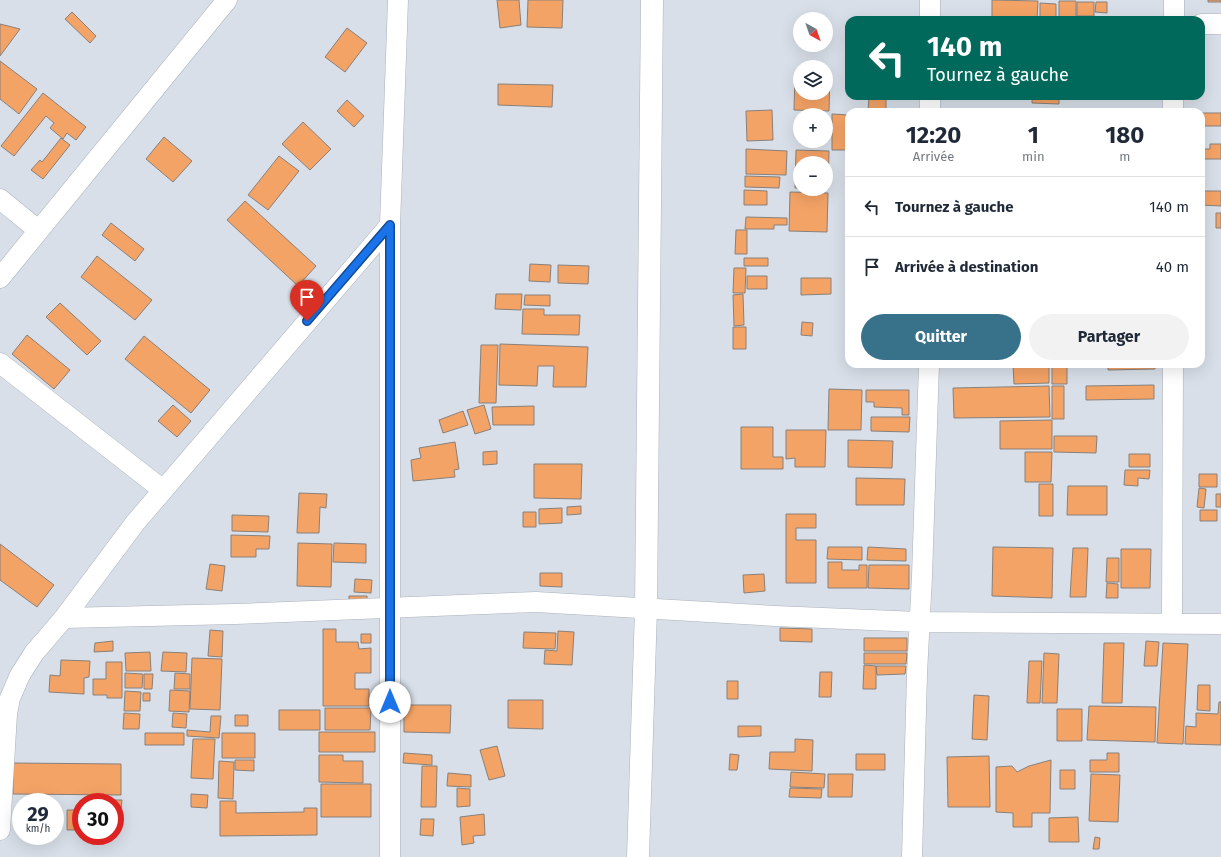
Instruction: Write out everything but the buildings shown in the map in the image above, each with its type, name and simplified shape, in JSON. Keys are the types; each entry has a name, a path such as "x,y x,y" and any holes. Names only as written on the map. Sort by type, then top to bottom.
{"street":[{"path":"0,278 227,0"},
{"path":"390,857 390,225 398,0"},
{"path":"638,857 646,609 652,0"},
{"path":"930,0 930,16"},
{"path":"1174,0 1174,16"},
{"path":"1205,24 1221,24"},
{"path":"0,199 38,230"},
{"path":"0,830 7,714 10,698 20,675 34,653 64,618 135,523 390,225"},
{"path":"0,363 163,490"},
{"path":"912,857 928,368"},
{"path":"1172,623 1173,368"},
{"path":"64,618 390,609 536,602 775,616 919,622 1221,624"}],"route":[{"path":"307,321 390,225 390,702"}]}
